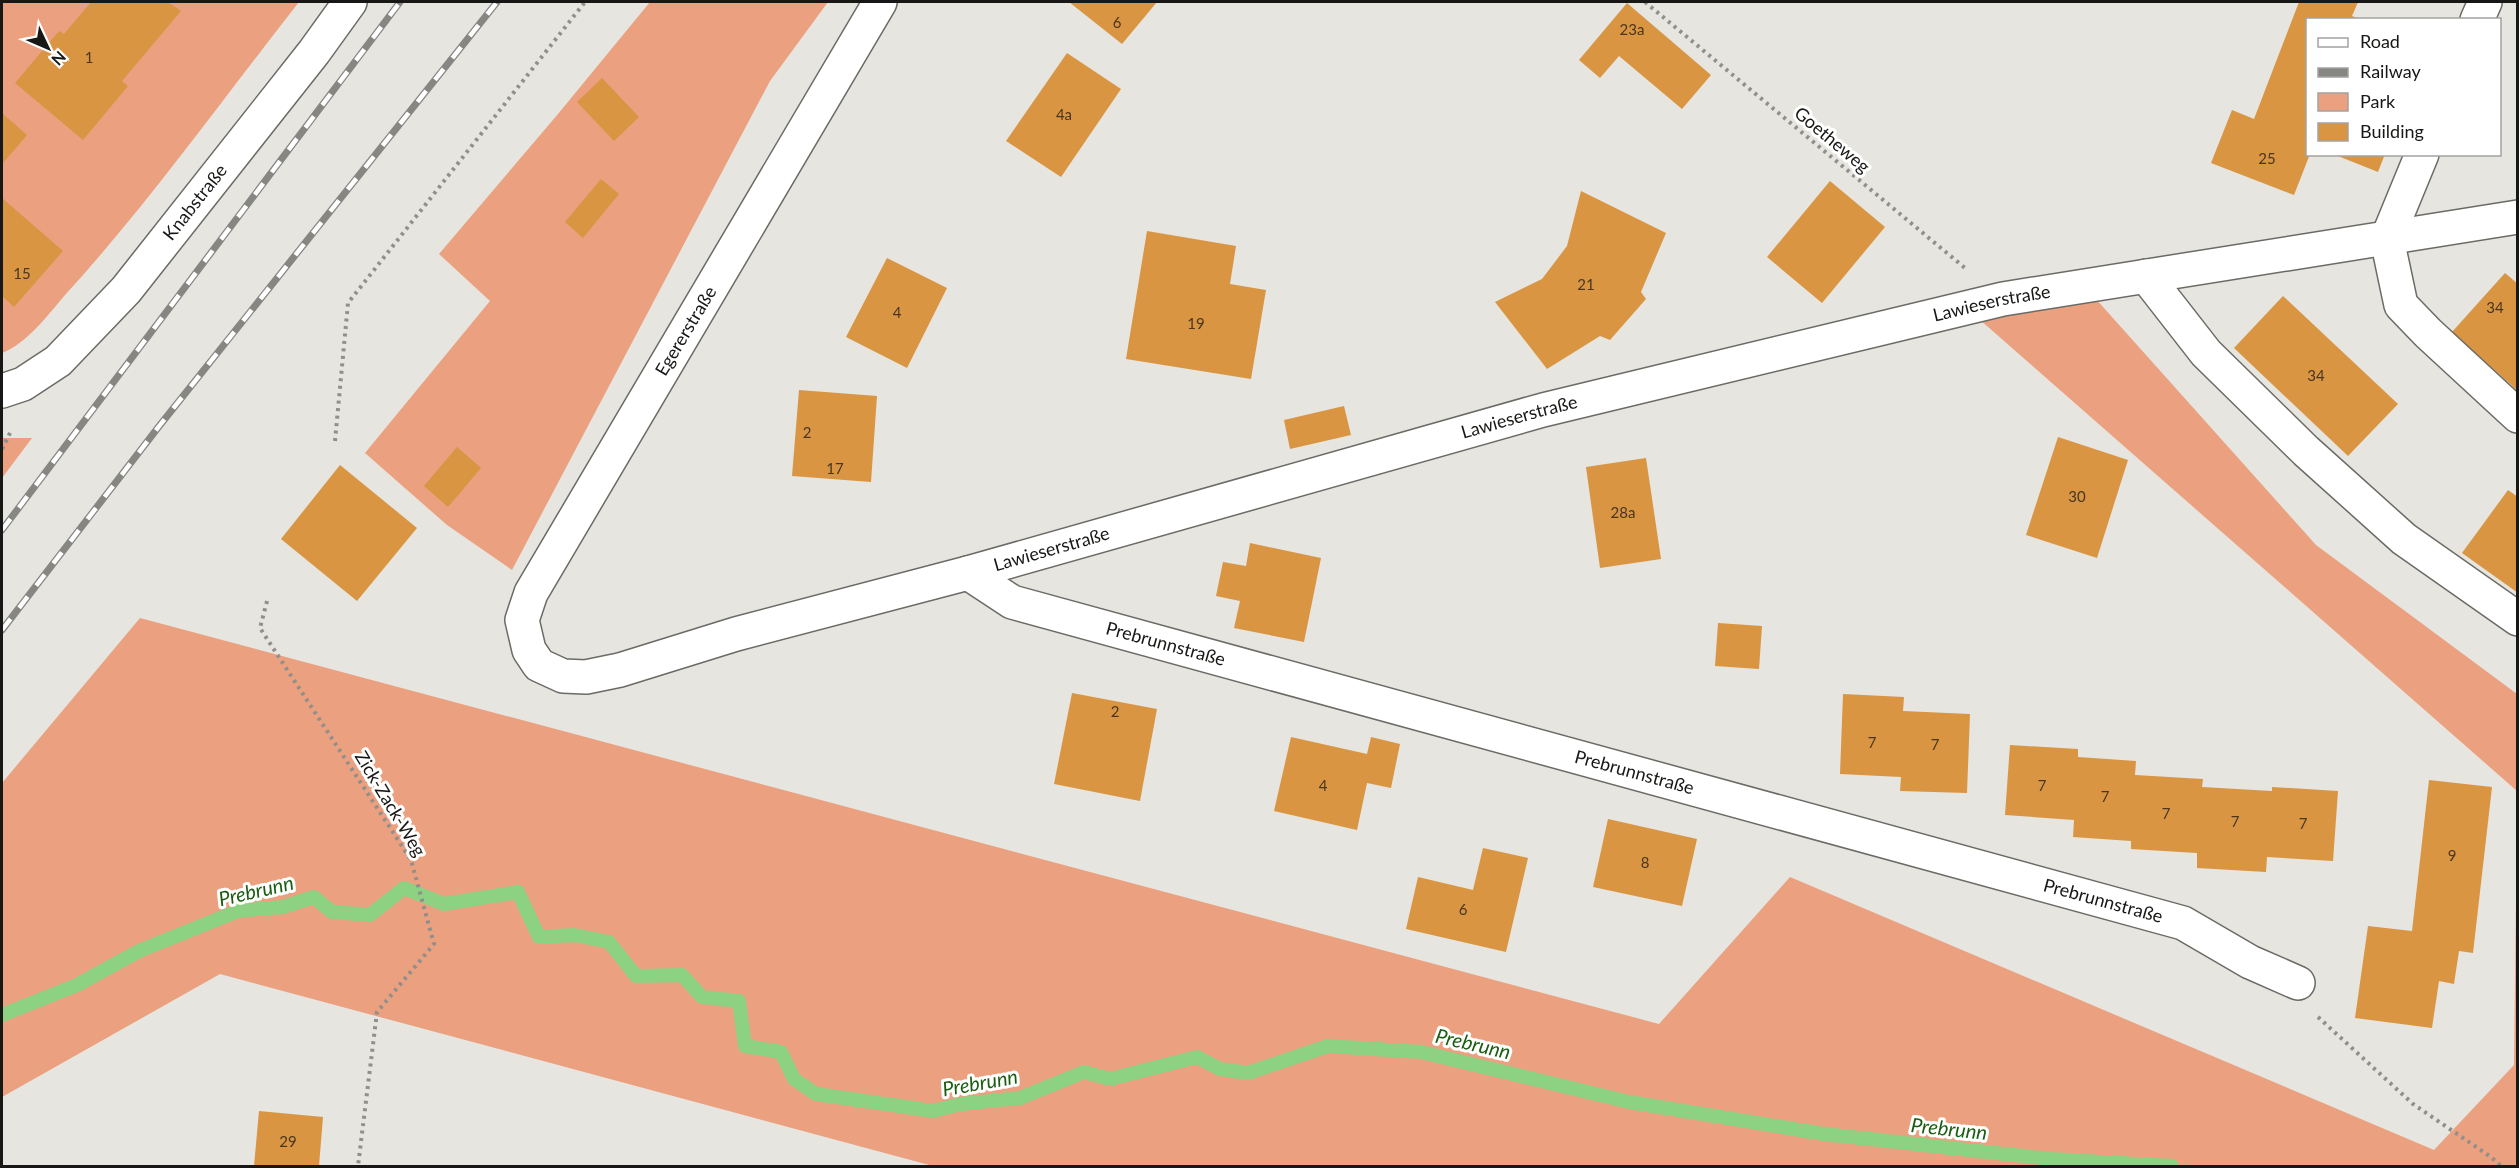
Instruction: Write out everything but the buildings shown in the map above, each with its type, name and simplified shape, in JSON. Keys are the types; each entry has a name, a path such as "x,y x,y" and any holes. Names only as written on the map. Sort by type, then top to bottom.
{"street":[{"name":"Knabstraße","path":"12,388 58,361 126,290 314,52 350,2"},
{"name":"Egererstraße","path":"539,665 529,650 522,620 531,593 880,2"},
{"path":"2478,18 2485,2"},
{"path":"2421,156 2387,239 2401,305 2517,416"},
{"name":"Lawieserstraße","path":"539,665 563,676 586,677 620,670 736,634 968,573 1543,410 2002,299 2517,217"},
{"path":"2146,276 2206,353 2306,451 2404,539 2517,619"},
{"name":"Prebrunnstraße","path":"968,573 1012,602 2183,923 2250,962 2298,983"}],"path":[{"path":"335,441 348,303 585,2"},
{"name":"Goetheweg","path":"1645,2 2002,299"},
{"name":"Zick-Zack-Weg","path":"267,601 260,628 411,860 434,945 377,1012 358,1167"},
{"path":"2298,983 2321,1021 2413,1104 2491,1157 2501,1167"}],"green space":[{"path":"2,2 299,2 156,188 96,260 36,328 20,343 2,353"},
{"path":"650,2 828,2 770,81 512,570 447,525 365,453 490,301 439,254"},
{"path":"2095,298 2316,545 2517,694 2517,791 1979,319"},
{"path":"2,438 32,438 2,478"},
{"path":"140,618 1659,1024 1790,877 2434,1150 2514,1065 2517,822 2517,1166 933,1166 220,974 2,1097 2,783"}],"waterway":[{"name":"Prebrunn","path":"2,1015 77,985 139,951 238,911 283,907 314,897 332,912 370,915 404,888 444,904 518,892 539,937 574,935 609,942 636,976 682,975 702,997 739,1001 745,1046 781,1052 794,1079 816,1094 933,1111 961,1104 1020,1098 1084,1072 1110,1079 1197,1057 1220,1069 1248,1073 1328,1046 1421,1052 1629,1102 1824,1134 2050,1159 2172,1166"}],"railway":[{"path":"2,530 400,2"},
{"path":"2,630 160,425 497,2"}]}
